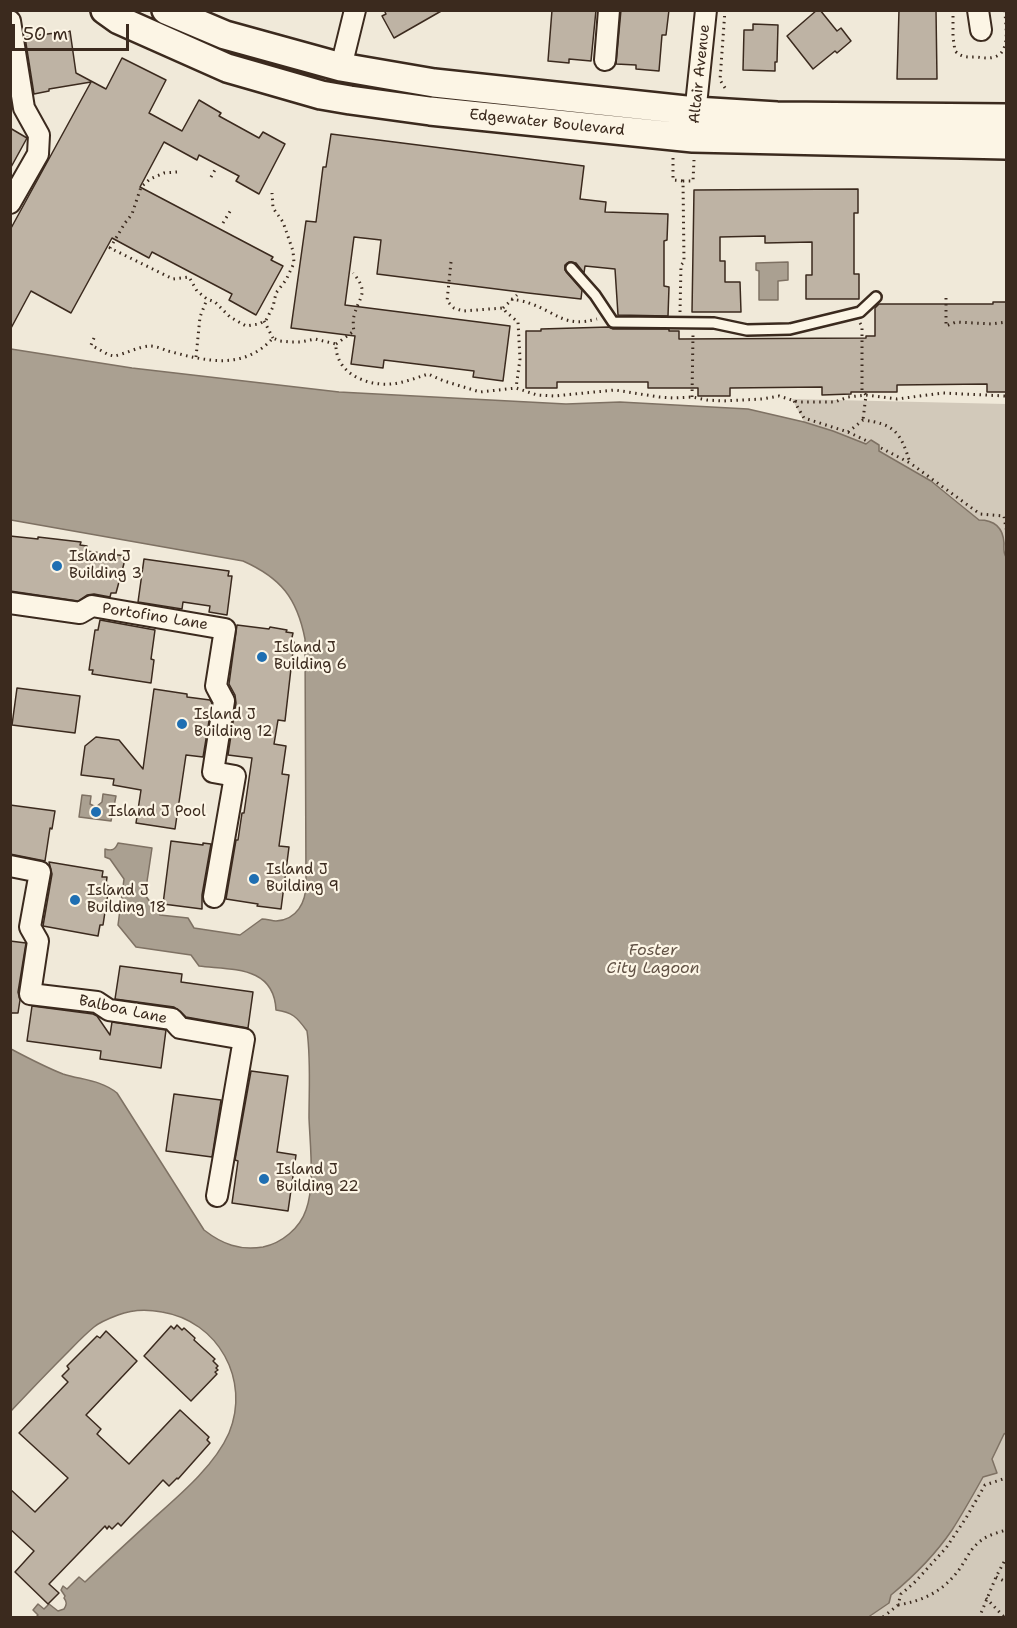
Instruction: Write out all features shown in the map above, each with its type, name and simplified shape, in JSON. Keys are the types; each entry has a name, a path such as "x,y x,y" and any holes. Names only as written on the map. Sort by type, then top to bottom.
{"main road":[{"name":"Edgewater Boulevard","path":"166,10 225,35 341,67 434,83 695,111 777,116 1006,118"},
{"name":"Edgewater Boulevard","path":"116,14 227,68 321,95 694,149 1006,145"}],"street":[{"path":"341,67 355,10"},
{"path":"605,60 609,10"},
{"name":"Altair Avenue","path":"694,149 695,111 706,10"},
{"path":"10,21 24,108 39,135 38,154 10,203"},
{"name":"Portofino Lane","path":"10,603 80,613 92,606 225,629 216,686 224,701 213,772 235,776 214,897"},
{"name":"Balboa Lane","path":"10,866 40,872 30,927 38,941 30,994 97,1002 109,1010 171,1019 180,1028 244,1039 217,1196"}],"lane":[{"path":"571,268 595,295 613,322 698,322 747,330 790,329 860,312 876,297"}],"path":[{"path":"725,10 720,80 723,88 730,94"},
{"path":"673,158 673,180 693,181 694,149"},
{"path":"211,177 216,168"},
{"path":"177,172 164,173 150,179 141,187 132,214 110,248 173,279 189,277 197,291 215,302 230,317 246,326 259,324 266,320 273,307 276,293 286,280 294,263 293,250 283,222 273,208 272,193"},
{"path":"680,323 681,265 684,262 683,181"},
{"path":"223,223 232,208"},
{"path":"451,262 447,301 454,308 463,311 503,308 517,295"},
{"path":"264,321 273,339 291,342 315,339 336,344 354,331 354,316 362,295 361,283 353,273"},
{"path":"946,297 946,326 956,322 992,324 1006,322"},
{"path":"196,357 200,317 207,299"},
{"path":"511,299 529,303 570,322 587,322 608,315"},
{"path":"503,308 518,321 520,359 516,388"},
{"path":"848,432 863,420 866,395 862,390 862,326 855,313"},
{"path":"692,397 693,329 698,322"},
{"path":"94,338 91,345 114,356 151,346 223,362 239,360 267,345 273,339"},
{"path":"336,344 342,366 354,377 365,381 394,384 428,374 480,392 516,388 537,395 554,396 615,390 659,397 692,397 723,401 779,396 794,401 835,402 848,397 866,395 897,399 943,393 1006,396"},
{"path":"794,401 804,418 848,432 867,441"},
{"path":"863,420 877,422 899,434 910,463"},
{"path":"881,448 910,463 980,514 1004,516"},
{"path":"1006,511 1004,516 1006,529"},
{"path":"898,1605 901,1594 946,1548 985,1485 1006,1478"},
{"path":"882,1617 898,1605 914,1603 945,1586 977,1543 988,1536 1006,1530"},
{"path":"979,1617 1006,1558"},
{"path":"996,1576 1006,1582"},
{"path":"987,1598 1005,1617"}],"shaded area":[{"path":"792,399 1006,404 1006,557 1003,537 993,523 979,520 944,491 902,463 854,440 804,422"},
{"path":"1006,1433 1006,1617 874,1618 872,1615 889,1603 891,1595 907,1582 953,1529"}],"water":[{"path":"788,262 788,280 778,281 778,300 759,300 759,271 756,270 756,263"},
{"name":"Foster City Lagoon","path":"11,349 132,368 339,392 566,404 620,402 748,409 804,422 866,444 871,440 879,445 879,451 931,481 979,520 989,521 1000,529 1006,557 1006,1433 992,1459 997,1473 983,1477 939,1548 891,1595 889,1603 867,1618 36,1617 38,1615 33,1610 38,1604 44,1609 49,1604 58,1611 64,1609 66,1601 61,1590 63,1586 67,1589 79,1577 85,1582 206,1468 229,1433 235,1413 236,1393 225,1356 214,1340 199,1327 182,1318 162,1312 140,1310 118,1315 94,1327 11,1411 11,1049 56,1071 98,1083 117,1093 204,1230 218,1239 239,1247 263,1247 277,1242 295,1229 306,1210 311,1177 307,1031 294,1016 276,1010 274,996 268,985 250,973 199,966 191,955 136,947 118,925 124,879 110,859 105,857 105,849 113,849 118,843 152,848 145,895 160,915 188,918 194,928 240,935 262,919 283,920 295,914 302,903 306,884 305,639 297,612 285,591 268,575 243,561 11,520"},
{"name":"Island J Pool","path":"103,794 116,796 111,821 79,817 82,795 91,796 90,804 96,807 102,802"}],"building":[{"path":"384,10 443,10 394,38 382,16 386,14"},
{"path":"552,10 596,10 591,61 569,59 569,63 548,61"},
{"path":"621,10 669,10 666,35 662,35 659,71 636,69 636,65 616,64"},
{"path":"817,10 820,10 837,31 841,28 851,41 813,69 787,36"},
{"path":"899,10 936,10 937,79 897,79"},
{"path":"753,24 778,25 775,71 743,70 744,30 753,30"},
{"path":"70,31 76,73 106,89 122,58 166,80 149,113 182,131 199,100 221,113 219,116 259,138 263,132 285,144 259,194 236,181 239,176 199,155 197,160 164,142 140,187 273,257 271,260 283,266 256,315 229,300 232,294 152,252 149,258 112,238 71,313 31,291 10,330 10,230 91,82 49,89 49,91 34,94 25,37"},
{"path":"10,128 27,138 10,169"},
{"path":"331,134 584,166 580,199 606,202 605,212 668,214 667,240 664,241 664,286 669,287 668,316 618,315 615,269 585,266 584,273 576,263 569,262 565,265 565,270 582,290 581,299 528,293 377,274 381,240 354,237 345,305 510,326 503,381 473,377 474,371 384,360 383,368 351,364 355,336 291,328 306,221 316,222 323,167 326,167"},
{"path":"858,189 858,213 854,213 854,274 859,274 859,299 806,299 806,275 812,275 812,242 765,243 765,236 720,237 720,261 725,261 725,282 740,282 741,312 692,312 694,190"},
{"path":"993,302 1006,302 1006,392 987,392 987,384 897,385 897,392 851,392 851,394 822,395 822,387 730,388 730,396 698,396 698,388 648,388 648,382 557,382 557,388 526,388 526,331 609,327 613,329 669,329 669,331 679,331 679,339 866,338 866,336 875,336 875,308 879,304 993,304"},
{"path":"10,536 81,542 80,545 87,546 86,551 126,556 116,593 111,593 110,597 87,595 78,601 10,591"},
{"path":"144,559 229,571 228,576 232,576 227,615 209,612 210,606 183,602 182,609 138,602"},
{"path":"100,620 155,630 151,659 154,660 151,683 92,674 93,670 89,670 95,630 98,630"},
{"path":"237,625 269,629 270,627 293,633 291,642 294,642 285,721 278,720 274,744 286,746 282,774 289,775 279,846 289,847 281,909 226,899 236,840 238,840 242,813 244,813 252,758 228,755 236,703 235,695 229,684"},
{"path":"17,688 80,696 75,733 12,725"},
{"path":"154,689 187,694 187,697 210,700 212,703 203,757 186,755 175,829 136,823 141,790 113,785 114,779 81,775 85,746 96,737 119,740 143,769"},
{"path":"10,805 55,811 45,861 10,854"},
{"path":"171,841 211,844 202,895 202,909 163,904"},
{"name":"Island J Building 18","path":"49,862 103,871 102,877 107,877 106,885 109,886 103,925 100,925 98,936 43,926 52,874"},
{"path":"10,941 26,943 18,992 20,1000 18,1013 10,1013"},
{"path":"120,966 182,974 181,982 253,992 248,1028 186,1017 174,1007 115,999"},
{"path":"32,1006 93,1014 97,1016 110,1035 112,1022 166,1030 161,1068 100,1059 101,1051 27,1041"},
{"path":"251,1071 288,1076 277,1152 296,1155 288,1211 232,1203 238,1161 235,1160"},
{"path":"174,1094 221,1100 212,1157 166,1151"},
{"path":"177,1325 195,1338 194,1340 215,1359 213,1361 218,1366 215,1372 217,1374 191,1401 144,1356 171,1326 174,1329"},
{"path":"106,1331 137,1361 86,1415 101,1429 97,1434 129,1464 180,1410 209,1437 207,1440 210,1443 178,1479 169,1486 163,1480 121,1526 118,1523 112,1529 109,1526 107,1529 105,1526 49,1584 59,1593 48,1604 15,1572 34,1551 10,1529 10,1489 35,1512 68,1478 19,1433 68,1382 62,1376 69,1369 67,1366 97,1336 100,1338"}],"place":[{"name":"Island J Building 3","path":"57,566"},
{"name":"Island J Building 6","path":"262,657"},
{"name":"Island J Building 12","path":"182,724"},
{"name":"Island J Pool","path":"96,812"},
{"name":"Island J Building 9","path":"254,879"},
{"name":"Island J Building 18","path":"75,900"},
{"name":"Island J Building 22","path":"264,1179"}]}
